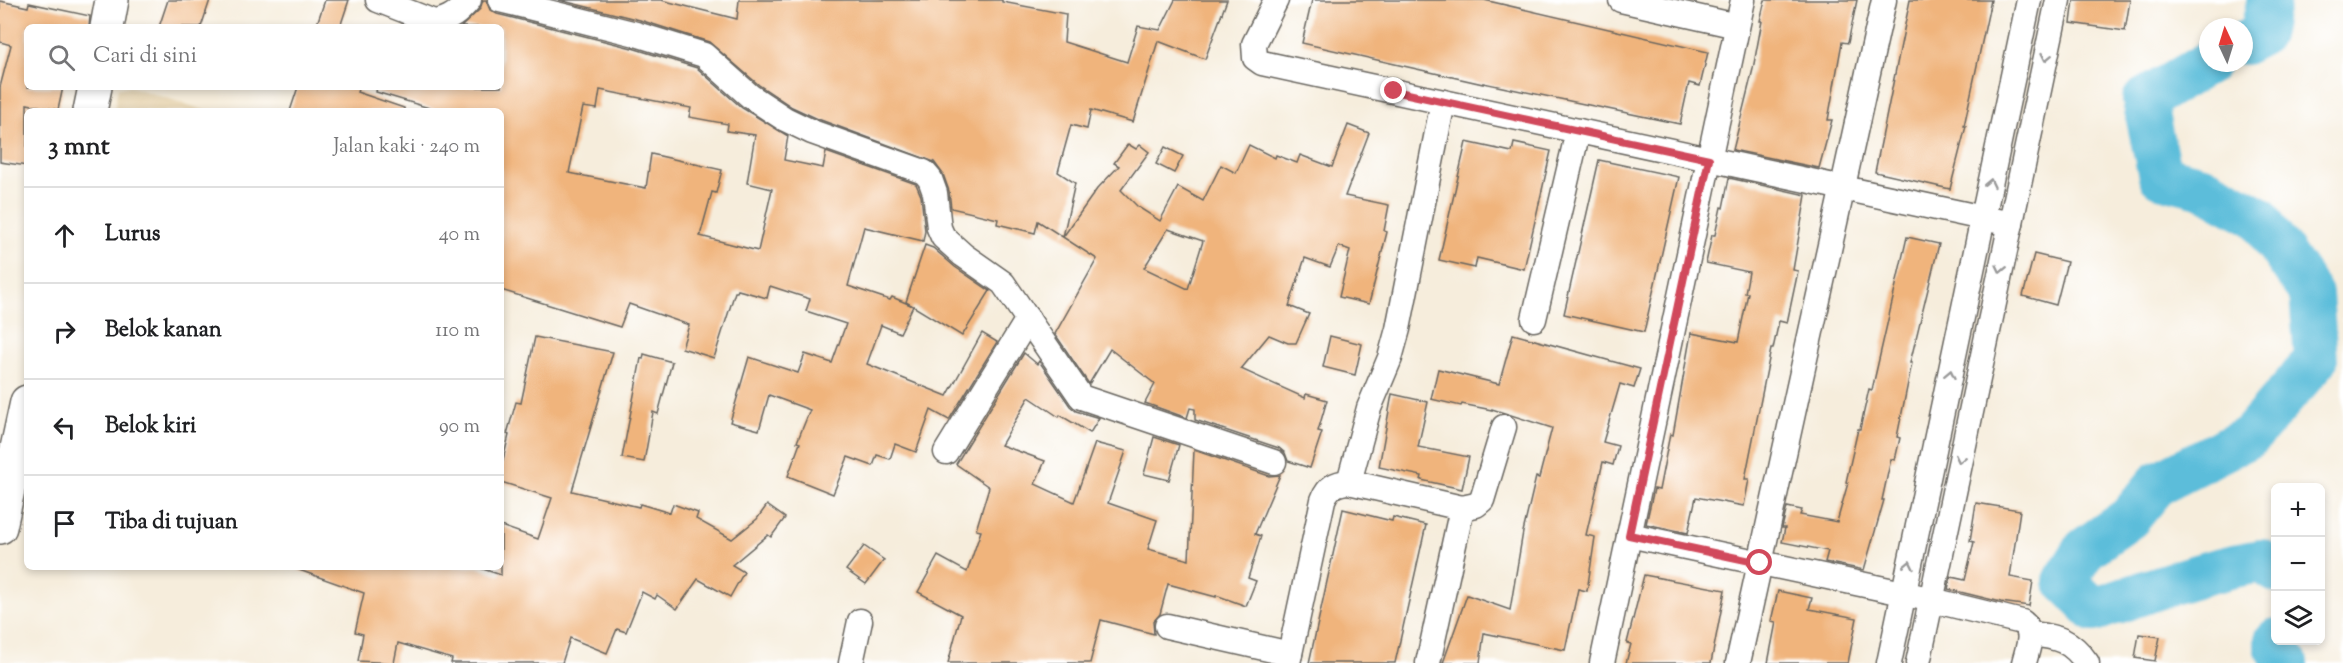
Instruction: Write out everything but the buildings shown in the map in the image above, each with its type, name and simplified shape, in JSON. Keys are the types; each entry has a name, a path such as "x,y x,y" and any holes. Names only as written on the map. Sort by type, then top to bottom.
{"main road":[{"path":"91,108 94,90"},
{"path":"0,527 24,416"}],"street":[{"path":"378,0 434,22 452,17 470,0"},
{"path":"500,0 636,34 704,56 750,96 785,119 812,132 924,172 930,179 935,193 939,228 943,237 963,255 1004,283 1073,388 1087,400 1274,462"},
{"path":"1276,0 1254,44 1254,54 1258,61 2011,224"},
{"path":"1621,0 1737,26"},
{"path":"1602,663 1743,0"},
{"path":"1738,663 1884,0"},
{"path":"1889,663 2030,0"},
{"path":"1918,663 2058,0"},
{"path":"1349,482 1369,408 1390,358 1398,329 1443,102"},
{"path":"1534,319 1578,131"},
{"path":"946,452 1028,319"},
{"path":"1167,626 1289,659 1325,495 1337,483 1349,482 1462,508 1476,505 1482,500 1504,427"},
{"path":"1428,663 1462,508"},
{"path":"1629,535 1903,593 2022,622 2029,627 2031,634 2024,663"},
{"path":"851,663 860,621"},
{"path":"2031,634 2065,640 2078,650 2087,663"}],"shaded area":[{"path":"118,90 141,90 198,108 114,108"}],"waterway":[{"path":"2253,38 2261,34 2269,0"},
{"path":"2199,68 2144,100 2160,176 2203,187 2258,217 2311,294 2316,360 2250,436 2158,483 2129,518 2085,549 2065,581 2094,610 2219,570 2261,561 2271,568"},
{"path":"2276,645 2286,663"}],"route":[{"path":"1394,91 1709,159 1629,535 1760,563"}]}
